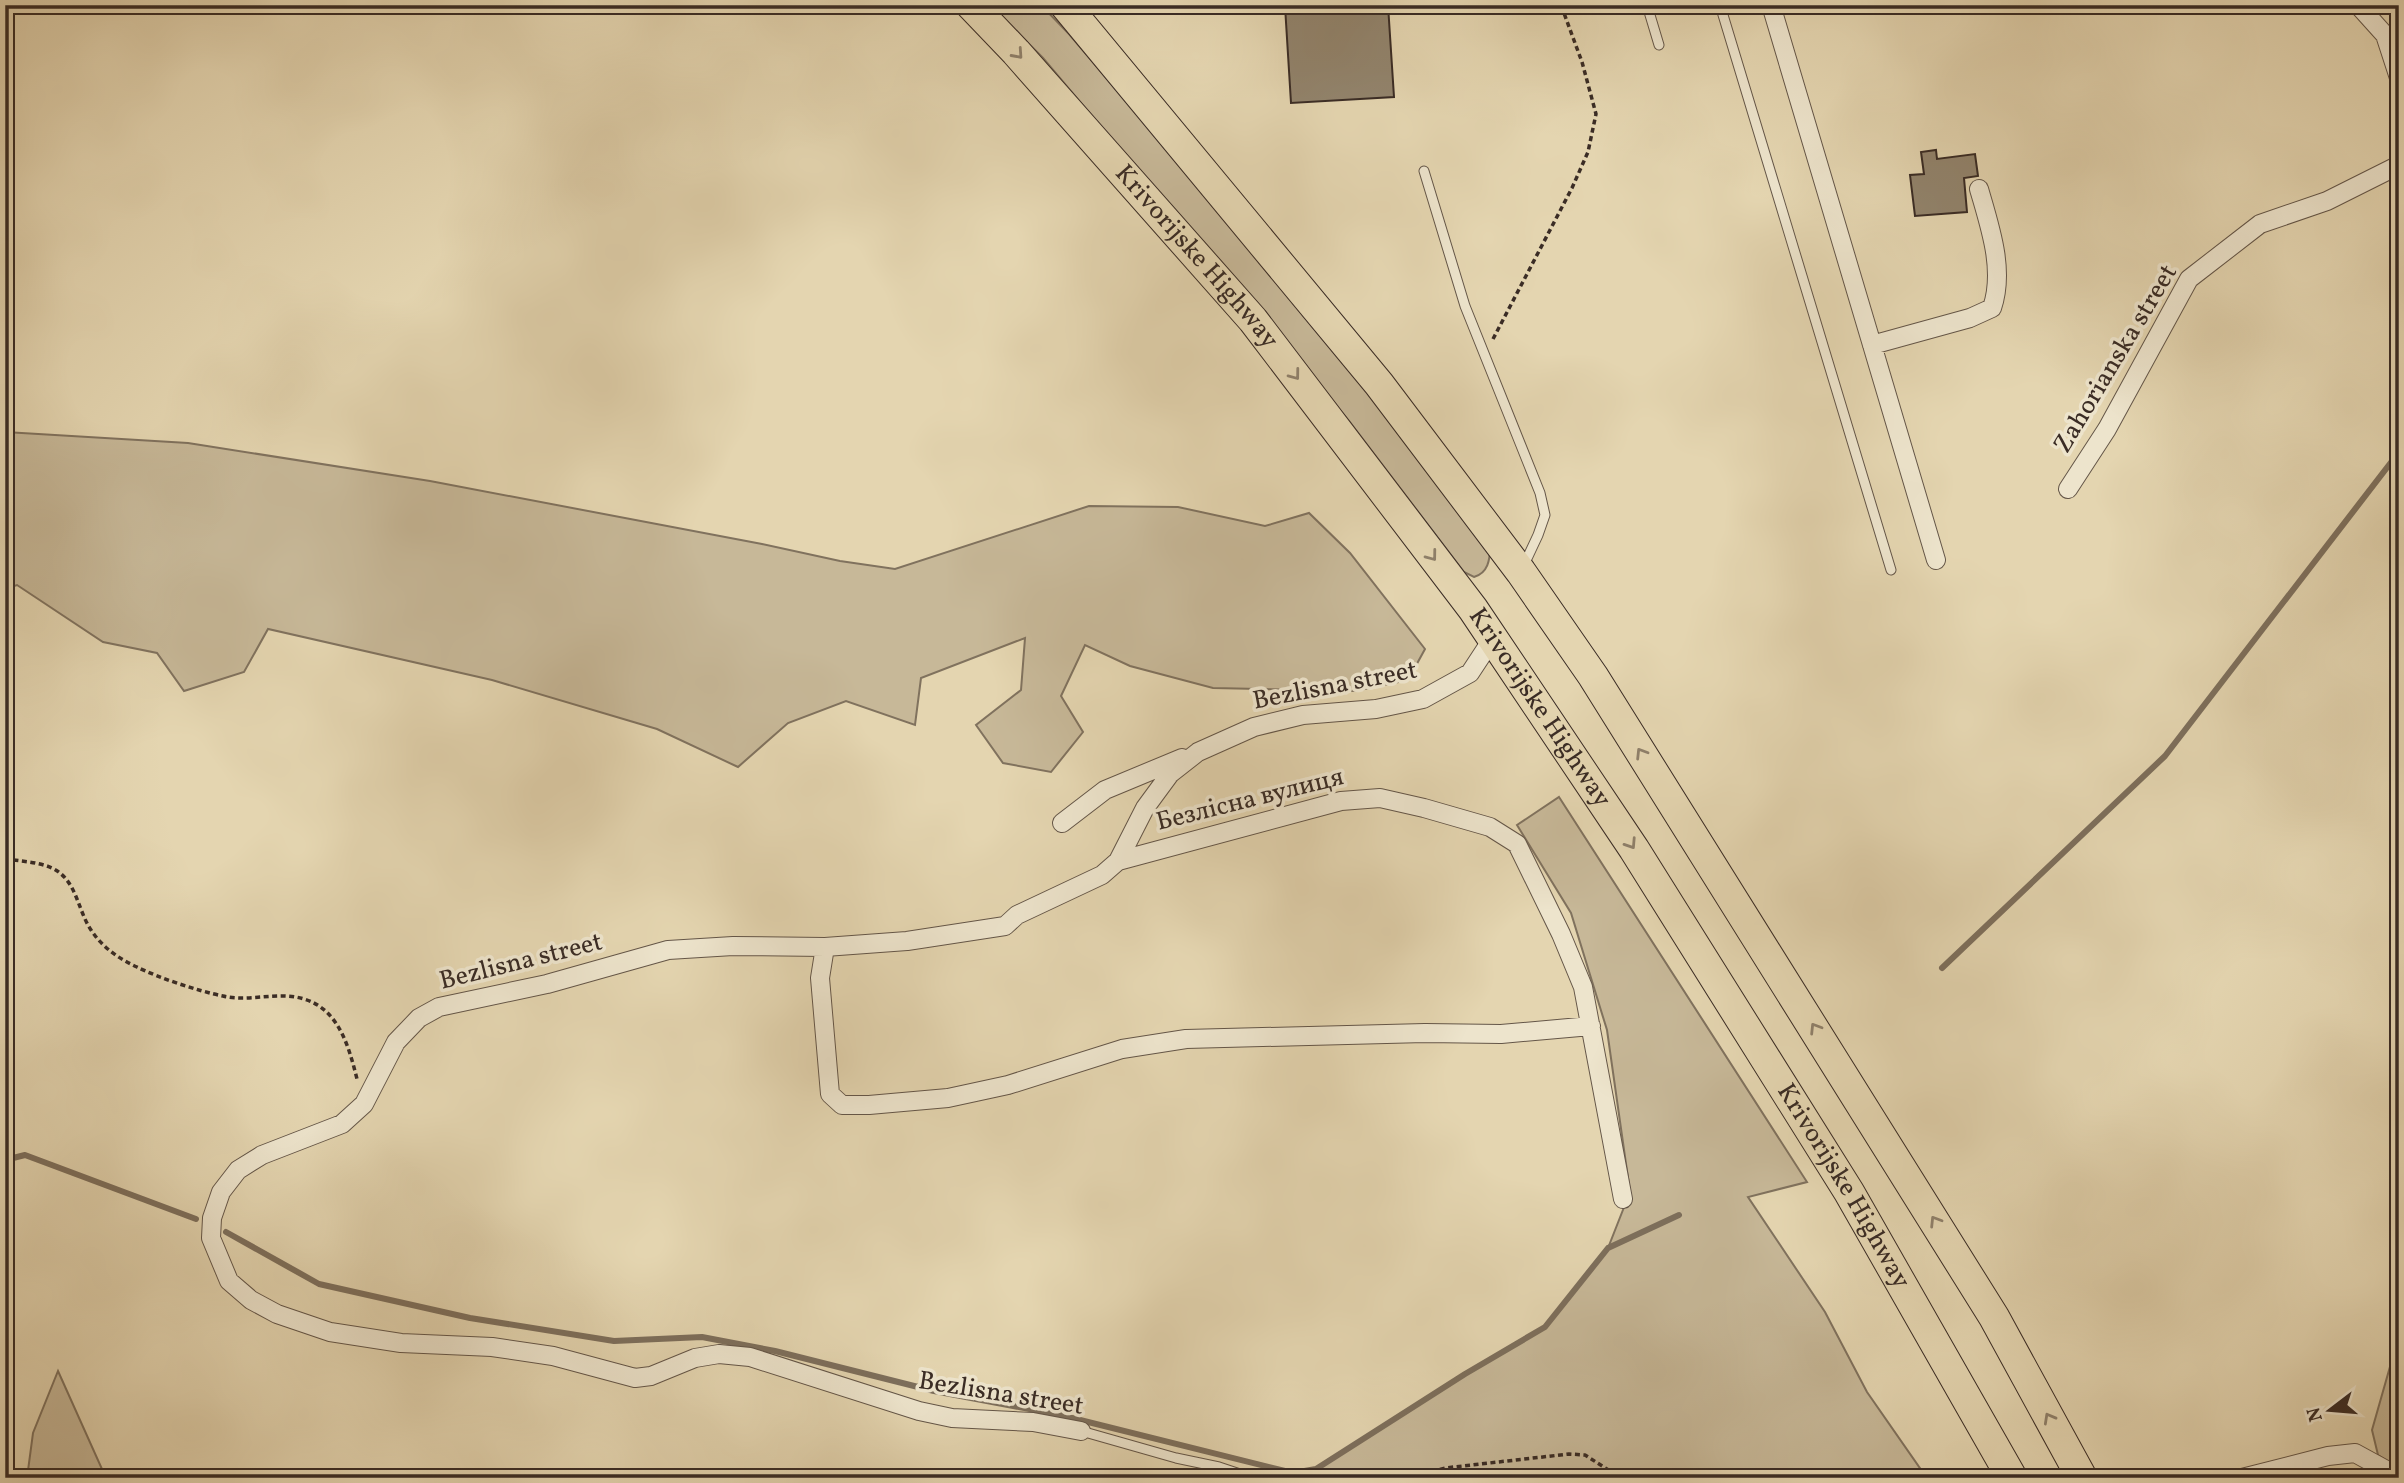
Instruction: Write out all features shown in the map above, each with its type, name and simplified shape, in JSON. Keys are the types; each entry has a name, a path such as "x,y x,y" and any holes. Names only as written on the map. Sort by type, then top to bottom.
{"highway":[{"name":"Krivorijske Highway","path":"971,5 1016,52 1253,320 1493,638 1634,849 1849,1192 2012,1478"},
{"path":"1065,5 1379,384 1521,572 1601,687 1994,1317 2081,1478"}],"street":[{"path":"1771,5 1936,560"},
{"path":"2358,5 2392,31 2399,78"},
{"name":"Zahorianska street","path":"2068,489 2107,429 2189,279 2260,224 2327,201 2399,165"},
{"path":"1872,345 1970,318 1992,308 1998,291 1998,277 1991,229 1979,189"},
{"name":"Bezlisna street","path":"1081,1431 1033,1422 952,1418 919,1411 750,1357 719,1354 695,1358 651,1376 635,1378 553,1356 492,1347 401,1343 330,1332 277,1314 250,1300 229,1281 211,1238 212,1218 221,1192 238,1170 262,1155 342,1124 364,1104 396,1042 419,1018 439,1007 560,980 668,950 733,946 825,947 907,941 1005,926 1017,915 1102,875 1118,861 1145,808 1170,774 1198,752 1254,727 1303,715 1376,709 1423,699 1470,673 1493,638"},
{"path":"1062,823 1105,790 1198,752"},
{"name":"Безлісна вулиця","path":"1118,861 1341,800 1380,799 1424,808 1490,827 1517,844 1561,934 1583,987 1623,1199"},
{"path":"825,947 820,978 830,1094 842,1105 948,1098 1008,1085 1122,1049 1186,1039 1412,1033 1501,1034 1591,1026"},
{"path":"2242,1478 2328,1456 2355,1453 2399,1477"}],"lane":[{"path":"1647,5 1659,45"},
{"path":"1720,5 1891,570"},
{"path":"1424,171 1465,306 1540,493 1545,515 1521,572"},
{"name":"Bezlisna street","path":"1081,1431 1176,1458 1219,1466 1252,1478"}],"path":[{"path":"1491,372 1492,342 1572,188 1588,152 1596,114 1561,5"},
{"path":"5,859 51,868 68,879 91,930 114,955 137,967 223,997 260,999 287,996 316,1003 337,1022 351,1053 364,1104"},
{"path":"1407,1478 1468,1464 1569,1454 1585,1455 1621,1478"}],"shaded area":[{"path":"990,5 1041,5 1069,34 1377,395 1490,547 1489,561 1479,575 1474,577 1464,572 1349,421 1043,58"},
{"path":"5,432 188,443 430,481 840,561 895,569 1089,506 1178,507 1265,526 1309,513 1350,553 1425,649 1408,680 1355,691 1213,688 1130,666 1085,645 1061,696 1083,732 1051,772 1003,763 976,725 1021,690 1025,638 921,678 915,725 846,701 788,723 738,767 657,729 492,680 268,629 244,672 184,691 157,653 103,642 17,585 5,589"},
{"path":"1559,797 1807,1182 1748,1197 1825,1312 1867,1392 1929,1478 1316,1478 1316,1469 1465,1374 1545,1327 1608,1248 1630,1192 1607,1030 1571,913 1517,825"},
{"path":"2399,1335 2399,1469 2378,1455 2372,1430"},
{"path":"58,1371 106,1478 27,1478 33,1433"}],"building":[{"path":"1388,5 1394,97 1291,103 1285,6"},
{"path":"1936,150 1937,159 1975,154 1978,176 1964,178 1967,212 1915,216 1910,175 1924,174 1921,152"}],"waterway":[{"path":"1942,968 2165,756 2399,452"},
{"path":"5,1160 25,1155 196,1219"},
{"path":"1322,1478 1316,1469 1465,1374 1545,1327 1608,1248 1679,1215"},
{"path":"226,1232 319,1284 470,1318 614,1341 702,1337 775,1351 934,1391 1056,1414 1293,1473 1316,1469"}]}
